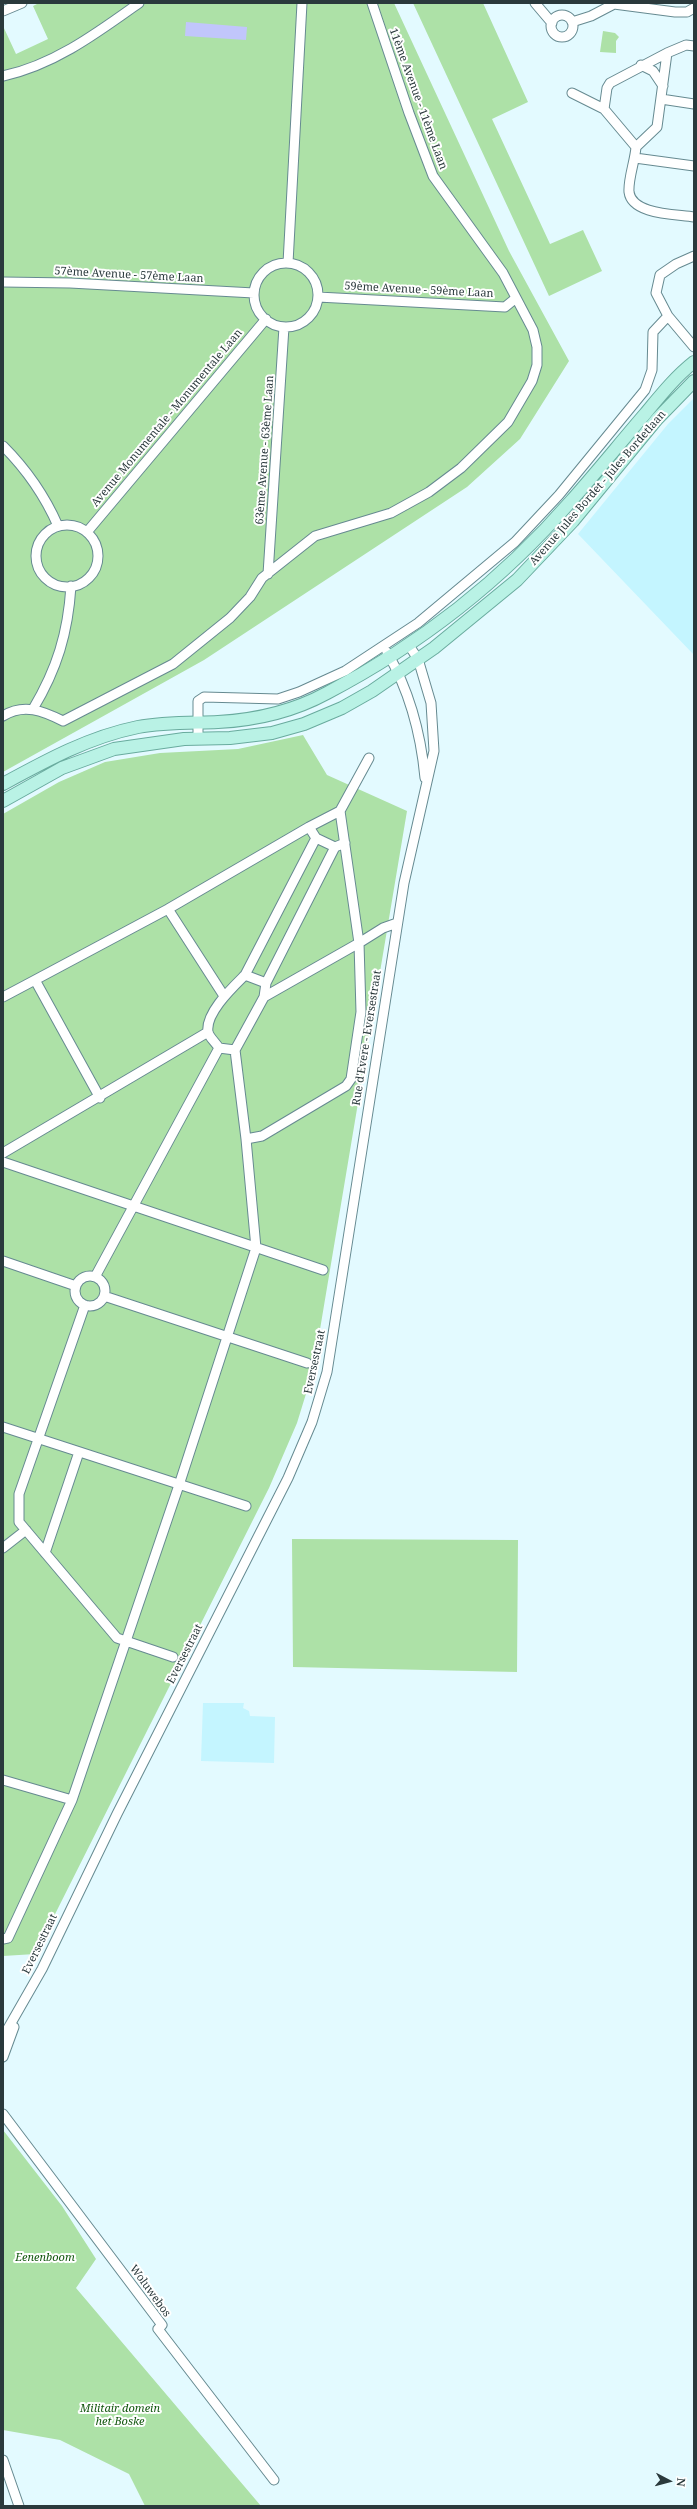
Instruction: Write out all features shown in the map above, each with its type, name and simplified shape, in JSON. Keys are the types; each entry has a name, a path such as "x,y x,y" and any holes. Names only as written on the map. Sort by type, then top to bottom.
{"main road":[{"name":"Avenue Jules Bordet - Jules Bordetlaan","path":"3,784 75,746 110,734 140,727 248,719 292,708 328,693 389,656 467,602 537,538 575,497 657,400 694,362"},
{"name":"Avenue Jules Bordet - Jules Bordetlaan","path":"3,801 62,768 88,757 144,743 245,737 272,733 304,724 354,702 398,674 476,615 517,580 573,521 657,419 694,381"}],"street":[{"path":"3,11 22,3"},
{"path":"3,76 40,64 66,52 139,3"},
{"path":"288,263 302,3"},
{"name":"11ème Avenue - 11ème Laan","path":"33,709 63,721 74,717 173,664 230,618 250,597 262,578 286,557 315,536 391,513 412,503 460,468 508,422 532,381 537,365 537,347 533,330 499,266 432,176 372,3"},
{"path":"535,3 552,23 554,33 565,36 573,28 572,22 567,16 559,15 552,23"},
{"path":"572,22 591,16 614,4 675,12 687,12 694,8"},
{"path":"604,109 607,88 610,83 666,52 686,45 694,46"},
{"path":"666,52 657,127 636,147 629,192 632,200 640,208 694,217"},
{"path":"641,65 653,71 663,86"},
{"path":"572,93 604,109 636,147"},
{"path":"661,99 694,104"},
{"path":"635,158 694,166"},
{"path":"694,256 660,275 656,293 668,316 694,347"},
{"path":"288,263 299,265 308,271 315,280 318,297 316,306 305,321 295,326 284,327 266,319 256,306 254,293 257,282 268,269 277,264 288,263"},
{"name":"57ème Avenue - 57ème Laan","path":"3,282 70,283 254,293"},
{"name":"59ème Avenue - 59ème Laan","path":"318,297 505,307 516,298"},
{"path":"198,739 198,701 204,697 278,699 309,689 334,676 418,623 515,542 559,495 645,390 652,370 653,332 668,316"},
{"name":"Avenue Monumentale - Monumentale Laan","path":"87,532 266,319"},
{"name":"63ème Avenue - 63ème Laan","path":"268,574 284,327"},
{"path":"3,446 26,469 41,492 58,526"},
{"path":"58,526 73,526 87,532 97,549 96,564 89,578 71,586 52,583 39,570 36,561 39,543 50,530 58,526"},
{"path":"3,716 18,710 33,709 44,690 64,639 71,586"},
{"name":"Rue d'Evere - Eversestraat","path":"339,1296 409,853 432,763 434,733 431,703 418,659 408,644"},
{"path":"383,646 389,656"},
{"name":"Rue d'Evere - Eversestraat","path":"389,656 398,674 415,722 426,785"},
{"path":"3,997 168,909 309,827 340,811 369,758"},
{"path":"246,1138 262,1136 346,1086 351,1078 361,1004 359,943 340,811"},
{"path":"309,827 316,838 335,847"},
{"path":"235,1050 219,1048 208,1032 209,1022 224,996 245,975 316,838"},
{"path":"3,1939 8,1938 72,1800 179,1485 256,1248 246,1138 235,1050 264,997 266,982 335,847 345,843"},
{"path":"168,909 224,996"},
{"path":"264,997 383,928 397,923"},
{"path":"245,975 266,982"},
{"path":"35,980 100,1098"},
{"path":"3,1153 100,1098 208,1032"},
{"path":"95,1277 219,1048"},
{"path":"3,1162 323,1270"},
{"path":"3,1261 76,1286"},
{"path":"95,1277 104,1287 104,1296 94,1305 85,1305 76,1295 76,1286 82,1279 95,1277"},
{"path":"104,1296 306,1363"},
{"name":"Eversestraat","path":"3,2057 20,2011 296,1461 312,1422 322,1388 339,1296"},
{"path":"85,1305 19,1494 19,1522 117,1638 125,1642 173,1657"},
{"path":"3,1427 246,1506"},
{"path":"45,1553 79,1452"},
{"path":"3,1548 26,1530"},
{"path":"3,1780 72,1800"},
{"name":"Eversestraat","path":"3,2037 20,2011"},
{"name":"Woluwebos","path":"3,2114 162,2325 158,2329 274,2480"},
{"path":"3,2460 19,2506"}],"shaded area":[{"path":"694,398 694,655 578,534 668,424"},
{"path":"203,1703 244,1703 243,1708 249,1711 250,1716 275,1717 274,1763 201,1761"}],"green space":[{"path":"39,3 394,3 509,251 569,361 520,439 467,487 204,660 3,772 3,26 16,54 48,39 33,6"},
{"path":"413,3 483,3 528,102 492,119 550,244 583,230 602,271 549,296"},
{"path":"603,31 615,33 619,37 616,41 616,53 600,52"},
{"path":"303,735 327,775 407,811 313,1371 297,1423 269,1488 35,1954 3,1956 3,814 59,782 105,762 160,753 238,749"},
{"path":"292,1539 518,1540 517,1672 293,1667"},
{"path":"3,2130 62,2206 96,2259 76,2288 261,2506 145,2506 129,2474 60,2440 3,2430"}],"water":[{"path":"186,22 247,27 246,40 185,36"}],"park label":[{"name":"Eenenboom","path":"45,2258"},
{"name":"Militair domein het Boske","path":"120,2415"}]}
